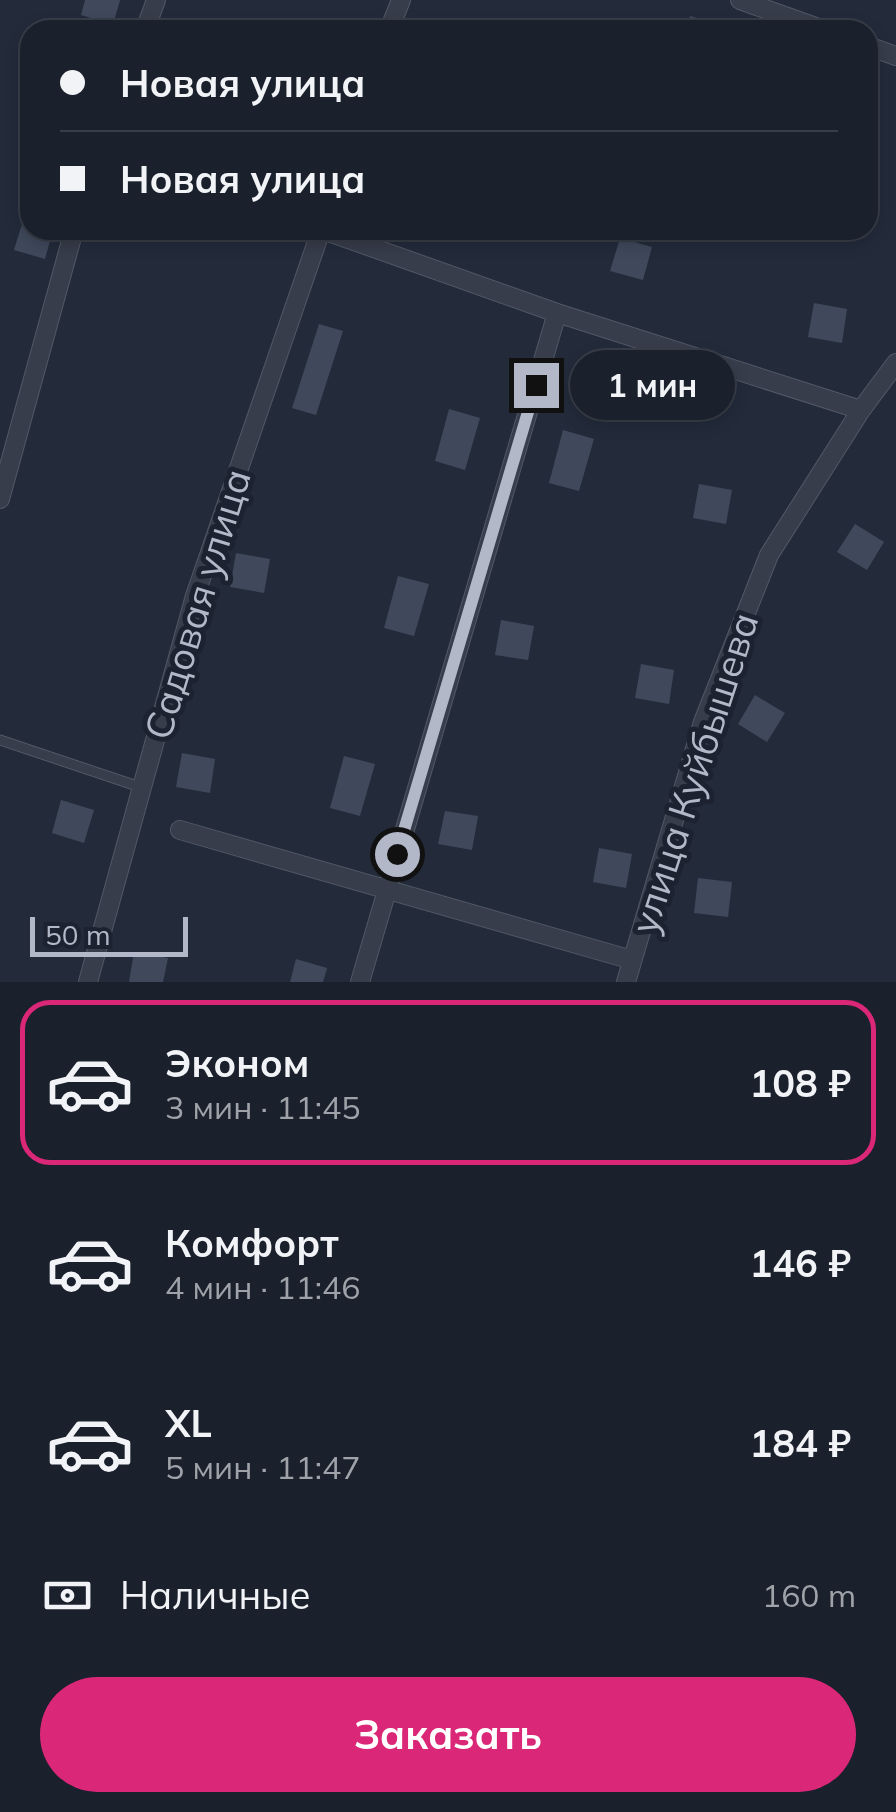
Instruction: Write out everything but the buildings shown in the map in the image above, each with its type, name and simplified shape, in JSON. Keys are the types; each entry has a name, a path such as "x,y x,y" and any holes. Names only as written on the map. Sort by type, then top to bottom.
{"street":[{"path":"740,0 796,20"},
{"path":"0,499 71,240"},
{"name":"Садовая улица","path":"88,982 195,596 319,240"},
{"path":"351,240 557,312 861,410"},
{"path":"360,982 557,312"},
{"name":"улица Куйбышева","path":"626,982 703,722 769,555 861,410 896,363"},
{"path":"180,830 632,960"}],"lane":[{"path":"0,740 140,787"}],"route":[{"path":"397,854 536,385"}]}
